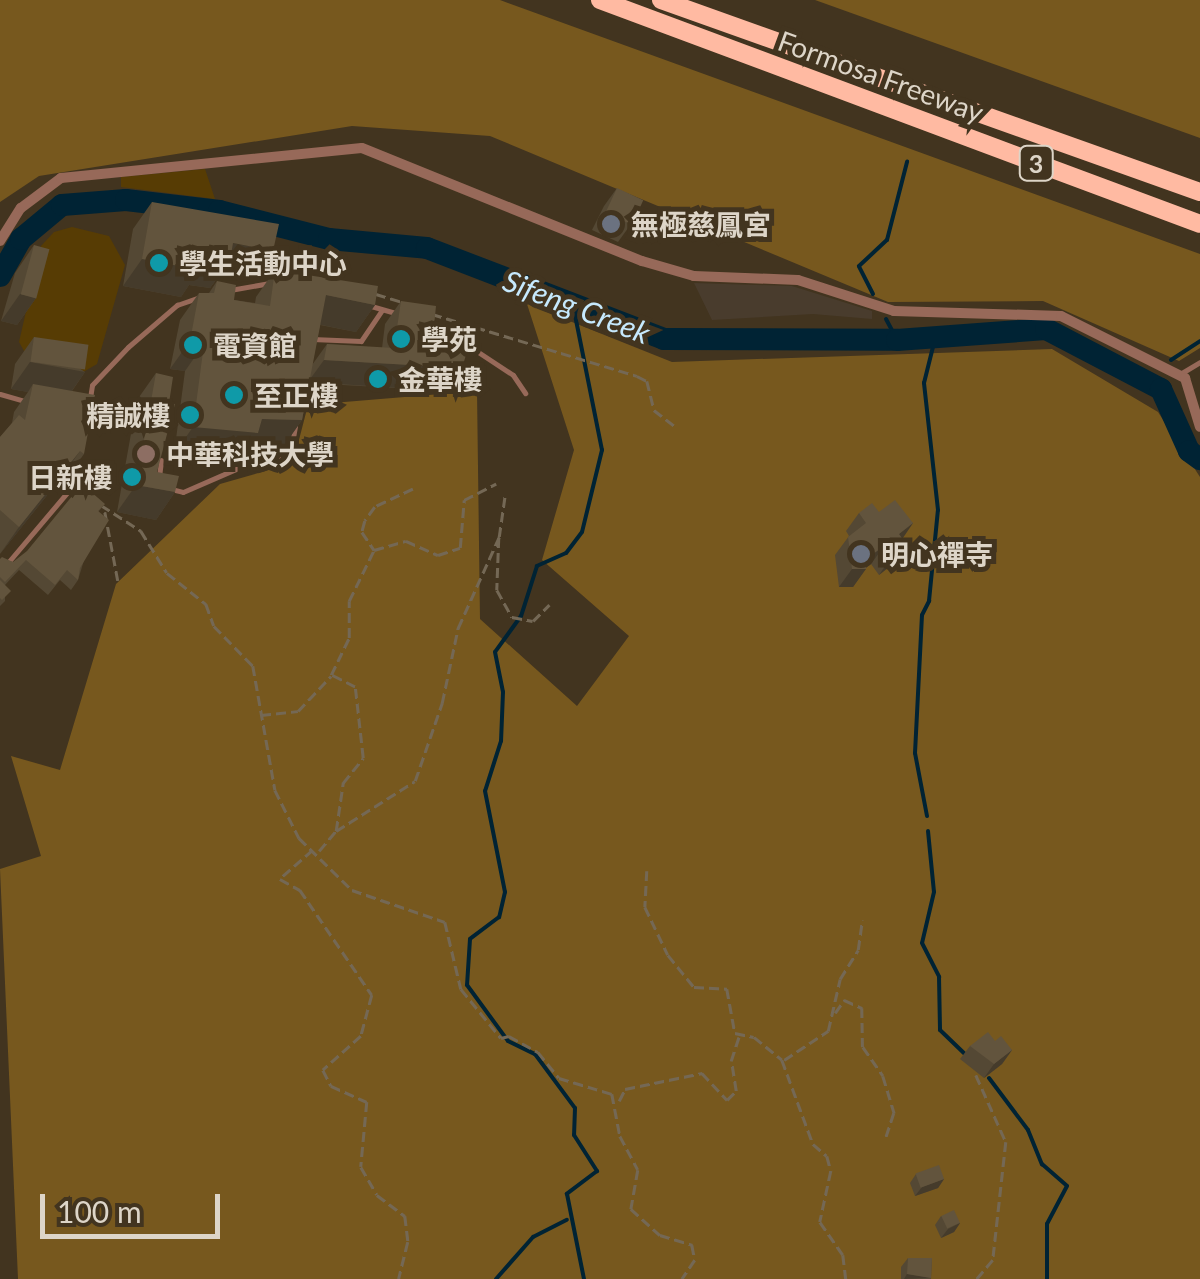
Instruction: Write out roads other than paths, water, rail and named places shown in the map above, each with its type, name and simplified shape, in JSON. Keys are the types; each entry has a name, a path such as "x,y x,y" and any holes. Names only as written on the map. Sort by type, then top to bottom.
{"highway":[{"name":"Formosa Freeway","path":"600,0 1200,224"},
{"name":"Formosa Freeway","path":"661,0 1200,192"}],"street":[{"path":"0,241 21,208 61,178 362,148 642,261 694,276 798,280 894,311 1049,313 1180,374 1200,427"}],"lane":[{"path":"222,291 280,282"},
{"path":"86,416 92,385 128,347 177,305 206,295"},
{"path":"364,304 409,316"},
{"path":"306,357 309,339 361,341 382,310"},
{"path":"448,334 513,375 525,394"},
{"path":"1180,374 1200,362"},
{"path":"0,394 35,403"},
{"path":"160,460 159,486 183,492 245,465 269,464 291,449 297,412"},
{"path":"0,563 5,566 71,486 79,451"}],"waterway":[{"path":"873,294 859,266 887,240 907,162"},
{"name":"Sifeng Creek","path":"0,276 21,239 62,205 126,200 219,211 329,239 427,248 664,339 897,340 1046,329 1161,389 1189,451 1200,459"},
{"path":"573,305 602,450 582,532 566,553 537,566 521,616 495,652 503,692 501,741 485,791 505,892 499,917 470,939 467,985 508,1041 535,1054 575,1108 574,1135 597,1171 567,1194 584,1279"},
{"path":"886,319 897,340"},
{"path":"927,816 915,753 922,615 929,601 938,510 924,383 935,339"},
{"path":"1171,360 1200,341"},
{"path":"1152,382 1156,378"},
{"path":"928,831 934,892 922,943 939,977 940,1030 965,1054"},
{"path":"989,1078 1028,1130 1042,1164 1067,1186 1047,1224 1047,1279"},
{"path":"496,1279 533,1237 567,1220"}],"place":[{"name":"無極慈鳳宮","path":"611,224"},
{"name":"學生活動中心","path":"159,263"},
{"name":"學苑","path":"401,339"},
{"name":"電資館","path":"193,345"},
{"name":"金華樓","path":"378,379"},
{"name":"至正樓","path":"234,395"},
{"name":"精誠樓","path":"190,415"},
{"name":"中華科技大學","path":"146,454"},
{"name":"日新樓","path":"132,477"},
{"name":"明心禪寺","path":"861,554"}]}
